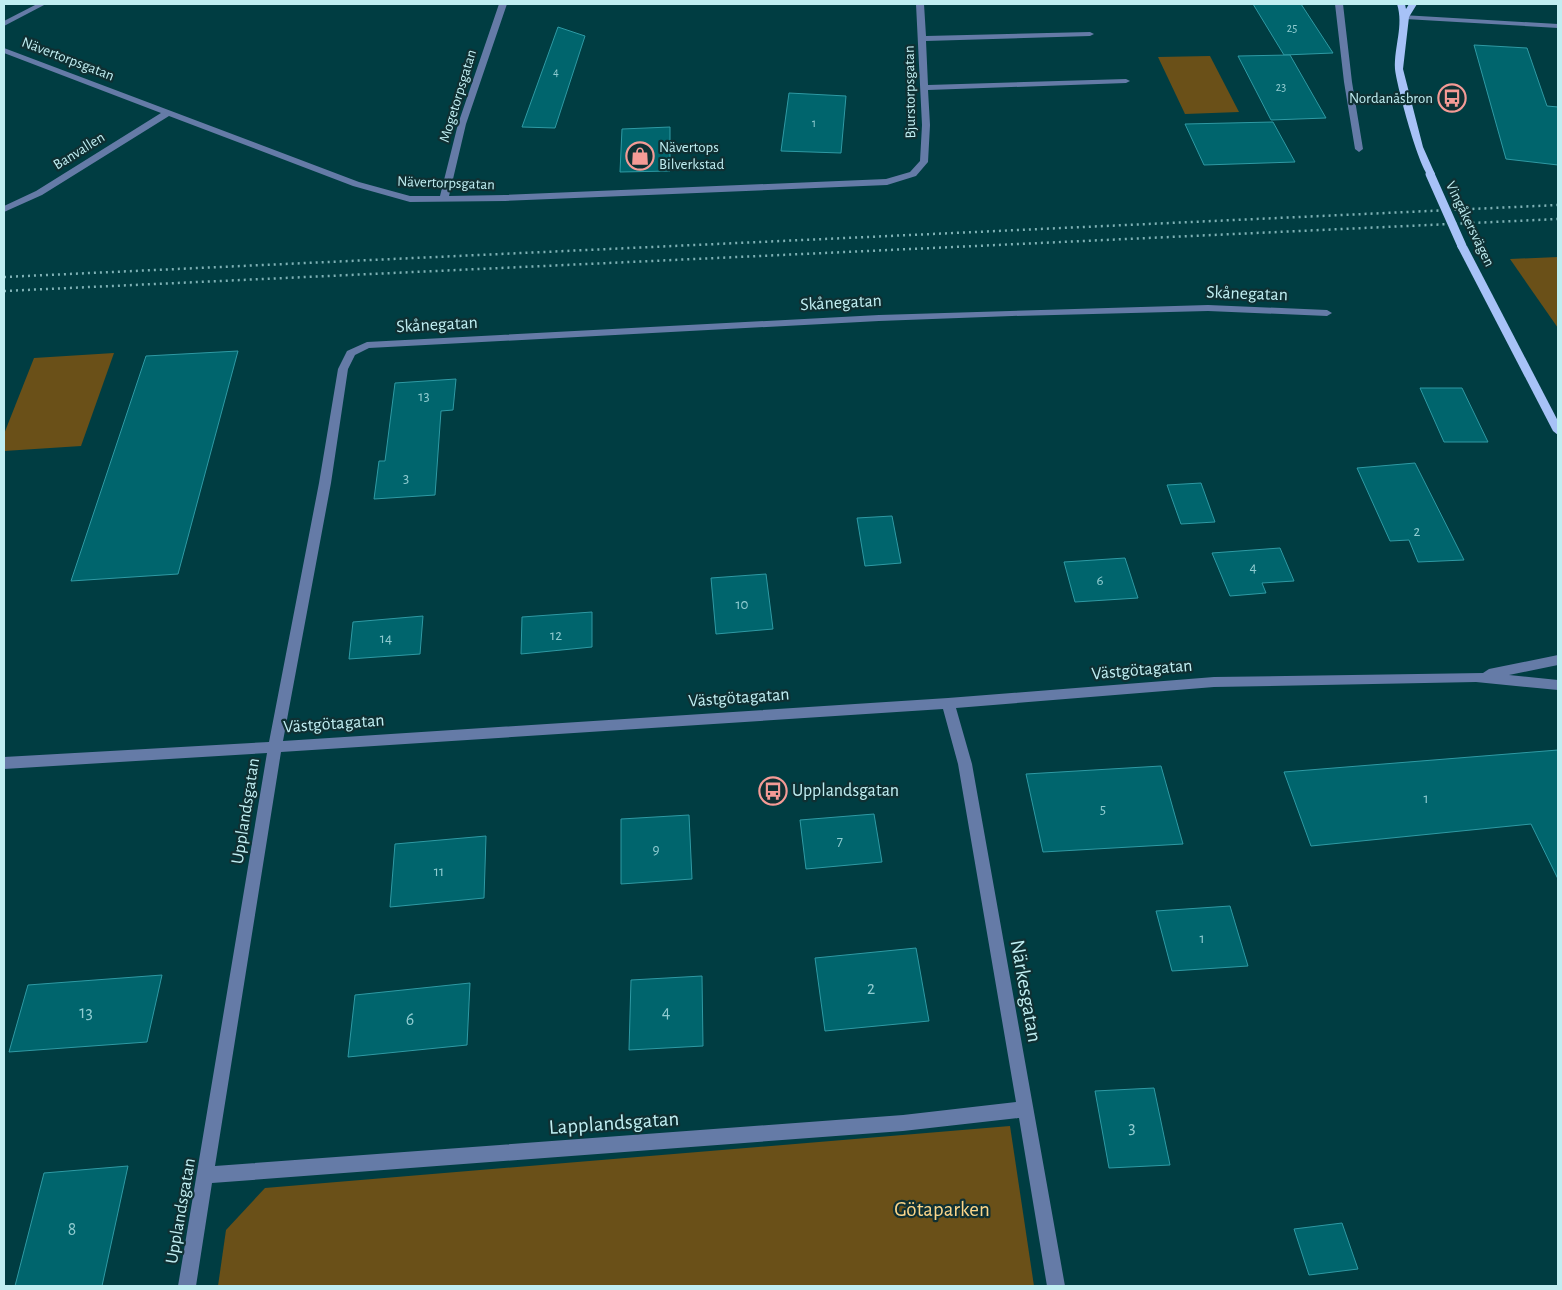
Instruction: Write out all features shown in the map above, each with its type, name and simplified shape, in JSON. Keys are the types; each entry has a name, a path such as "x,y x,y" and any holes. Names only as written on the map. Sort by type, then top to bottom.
{"main road":[{"name":"Vingåkersvägen","path":"1401,4 1405,17 1399,69 1419,147 1462,246 1558,431"},
{"name":"Vingåkersvägen","path":"1405,17 1413,4"}],"street":[{"path":"4,24 42,4"},
{"name":"Mogetorpsgatan","path":"444,198 448,176 470,97 503,4"},
{"name":"Bjurstorpsgatan","path":"913,174 924,162 926,125 920,4"},
{"path":"1339,4 1348,82 1359,149"},
{"path":"1405,17 1558,26"},
{"path":"922,39 1090,34"},
{"name":"Nävertorpsgatan","path":"4,50 167,113 388,194 410,198 505,198 887,182 913,174"},
{"path":"924,88 1126,81"},
{"name":"Banvallen","path":"4,209 39,192 167,113"},
{"name":"Skånegatan","path":"359,350 367,345 377,344 965,314 1208,308 1327,314"},
{"name":"Upplandsgatan","path":"187,1286 275,747 325,483 343,369 351,354 359,350"},
{"name":"Västgötagatan","path":"1476,677 1558,660"},
{"name":"Västgötagatan","path":"4,763 948,704 1214,682 1476,677 1558,685"},
{"name":"Närkesgatan","path":"948,704 965,764 1056,1286"},
{"name":"Lapplandsgatan","path":"206,1176 903,1123 1025,1109"}],"green space":[{"path":"1210,56 1239,112 1185,114 1158,57"},
{"path":"1558,257 1558,328 1510,259"},
{"path":"114,353 81,446 4,451 4,434 34,358"},
{"name":"Götaparken","path":"1010,1126 1034,1286 218,1286 226,1230 265,1188"}],"building":[{"path":"1253,4 1301,4 1333,53 1284,55"},
{"path":"558,27 585,36 555,128 522,127"},
{"path":"1474,45 1527,48 1547,106 1558,107 1558,165 1506,159"},
{"path":"1290,55 1326,118 1271,120 1238,56"},
{"path":"789,93 846,96 841,153 781,151"},
{"path":"1273,122 1295,162 1204,165 1185,124"},
{"name":"Nävertops Bilverkstad","path":"670,127 670,171 620,172 622,129"},
{"path":"238,351 178,574 71,581 146,356"},
{"path":"456,379 453,410 441,411 435,495 374,499 379,461 385,461 395,383"},
{"path":"1420,388 1462,388 1488,442 1444,442"},
{"path":"1415,463 1464,560 1418,562 1409,540 1390,541 1357,468"},
{"path":"1201,483 1215,522 1181,524 1167,485"},
{"path":"892,516 901,563 865,566 857,518"},
{"path":"1280,548 1294,581 1262,583 1266,593 1230,596 1212,553"},
{"path":"1125,558 1138,598 1075,602 1064,562"},
{"path":"766,574 773,629 716,634 711,578"},
{"path":"592,612 592,647 521,654 522,617"},
{"path":"423,616 420,654 349,659 353,622"},
{"path":"1558,750 1558,879 1531,824 1311,846 1284,772"},
{"path":"1161,766 1183,844 1043,852 1026,774"},
{"path":"874,814 882,862 806,869 800,820"},
{"path":"689,815 692,879 621,884 621,819"},
{"path":"486,836 484,898 390,907 395,844"},
{"path":"1230,906 1248,966 1172,971 1156,911"},
{"path":"916,948 929,1021 825,1031 815,958"},
{"path":"162,975 147,1042 9,1052 28,985"},
{"path":"702,976 703,1046 629,1050 631,980"},
{"path":"470,983 467,1045 348,1057 355,995"},
{"path":"1154,1088 1170,1165 1109,1168 1095,1091"},
{"path":"128,1166 102,1286 15,1286 44,1173"},
{"path":"1342,1223 1358,1269 1309,1275 1294,1229"}],"railway":[{"path":"4,277 1558,205"},
{"path":"4,291 1558,219"}],"place":[{"name":"Nordanåsbron","path":"1452,98"},
{"name":"Nävertops Bilverkstad","path":"640,156"},
{"name":"Upplandsgatan","path":"773,791"}]}
